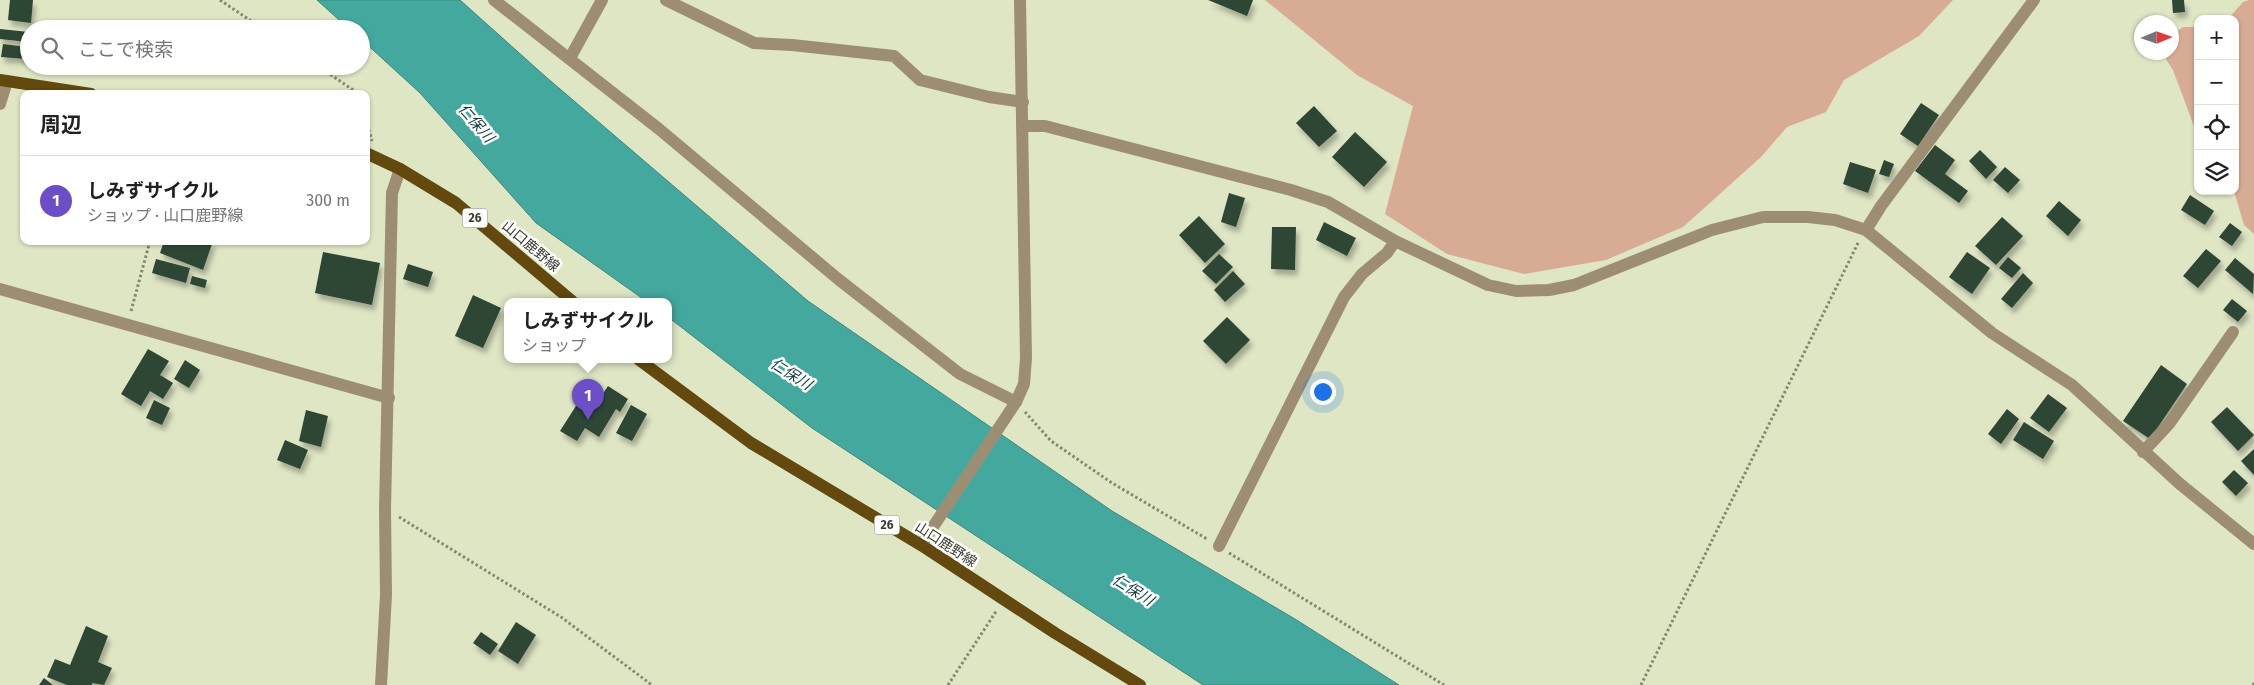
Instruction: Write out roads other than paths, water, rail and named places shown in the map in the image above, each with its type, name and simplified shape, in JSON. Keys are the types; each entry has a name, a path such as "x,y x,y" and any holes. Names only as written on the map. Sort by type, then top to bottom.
{"main road":[{"path":"4,80 66,90"},
{"name":"山口鹿野線","path":"370,155 400,169 456,203 568,298"},
{"name":"山口鹿野線","path":"643,363 751,443 921,545 1004,600 1140,685"}],"street":[{"path":"494,0 570,58 838,280 960,374 1013,405"},
{"path":"570,58 602,0"},
{"path":"666,0 754,43 894,56 920,80 1023,102"},
{"path":"921,545 1013,405 1024,384 1026,358 1020,0"},
{"path":"1866,230 1881,206 2034,0"},
{"path":"0,104 4,80"},
{"path":"1023,126 1045,126 1291,190 1328,202 1395,241 1488,285 1516,291 1549,290 1574,285 1712,230 1763,217 1808,217 1835,220 1866,230 1992,333 2072,385 2143,452 2222,520 2254,544"},
{"path":"381,685 386,595 385,509 389,398 392,193 400,169"},
{"path":"1219,546 1344,297 1362,274 1387,253 1395,241"},
{"path":"0,289 389,398"},
{"path":"2143,452 2169,424 2233,332"}],"water":[{"name":"仁保川","path":"317,0 460,0 546,77 808,301 1112,511 1295,619 1399,685 1203,685 812,428 672,320 672,298 642,298 536,223 420,93 370,47 370,20 339,20"}],"place":[{"name":"しみずサイクル","path":"588,420"}]}
